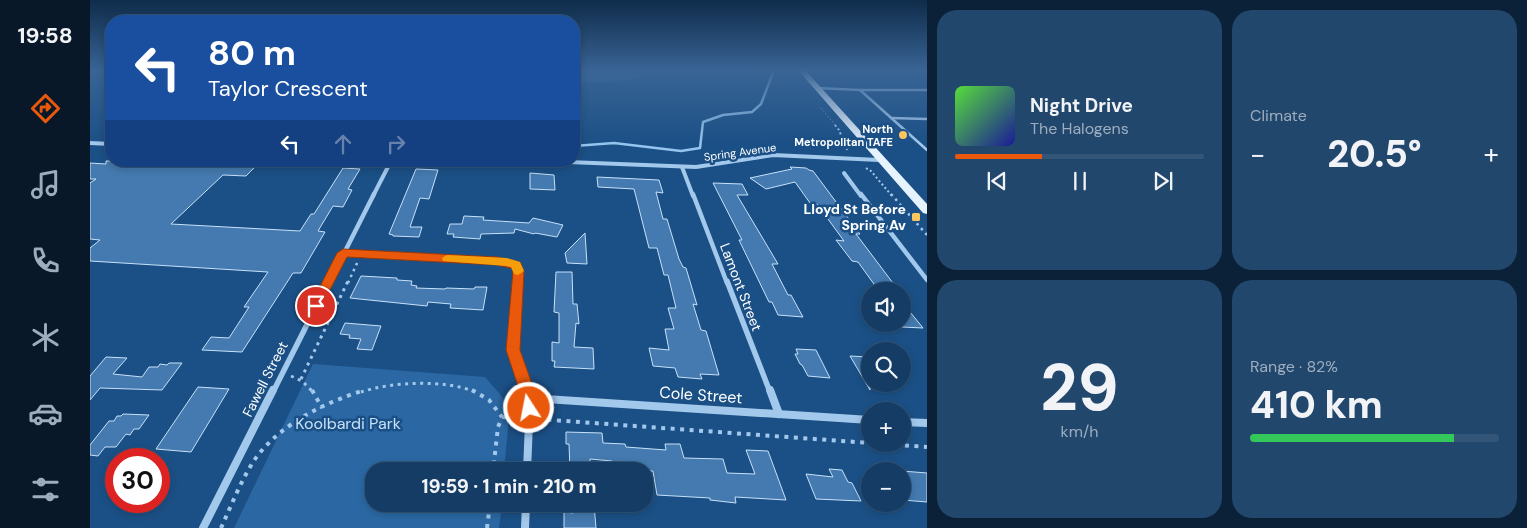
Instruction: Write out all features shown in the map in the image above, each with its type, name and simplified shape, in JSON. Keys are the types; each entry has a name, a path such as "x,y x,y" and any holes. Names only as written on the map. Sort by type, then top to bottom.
{"main road":[{"path":"822,95 927,211"}],"street":[{"path":"90,143 105,144"},
{"name":"Spring Avenue","path":"580,163 707,167 773,155 880,160"},
{"name":"Fawell Street","path":"203,528 387,167"},
{"name":"Lamont Street","path":"682,167 779,414"},
{"path":"844,173 927,280"},
{"path":"343,253 497,261 516,265 518,271 513,350 530,398 527,462"},
{"name":"Cole Street","path":"530,398 861,419"},
{"path":"911,423 927,424"},
{"path":"525,528 526,512"}],"lane":[{"path":"865,95 927,150"},
{"path":"891,118 927,119"}],"path":[{"path":"301,379 361,254"},
{"path":"280,376 292,376 301,379 313,392 322,408"},
{"path":"221,528 255,460 269,443 297,420 366,390 404,385 470,389 487,399 498,409 502,417 498,427 494,462"},
{"path":"502,417 861,442"},
{"path":"911,446 927,447"},
{"path":"487,528 489,512"}],"green space":[{"name":"Koolbardi Park","path":"313,364 485,377 510,406 505,462 365,462 365,512 501,512 499,528 234,528"}],"building":[{"path":"90,163 105,164 105,167 255,167 246,176 223,175 171,224 300,231 311,214 314,214 343,168 360,169 348,189 352,190 343,207 333,206 318,231 325,232 301,273 293,273 242,352 202,350 211,337 229,338 249,307 244,307 268,272 90,261 90,248 100,240 90,239 90,183 96,179 90,179"},
{"path":"790,167 806,168 813,171 860,234 856,234 892,282 872,282 858,262 852,261 836,240 844,241 817,204 810,203 795,182 766,189 750,178 792,169"},
{"path":"416,169 438,170 429,199 420,198 410,227 422,227 419,237 393,236 389,234"},
{"path":"530,173 554,175 555,190 530,189"},
{"path":"597,177 659,180 663,193 656,192 663,219 667,219 679,259 683,267 686,268 697,305 693,304 701,330 706,331 719,375 700,374 702,379 678,377 675,368 653,366 649,348 669,350 665,329 674,329 668,308 676,308 668,275 664,275 657,248 649,248 634,189 598,187"},
{"path":"713,183 742,184 748,195 737,195 778,264 772,264 788,295 791,295 803,317 778,315 772,302 769,302 739,240 742,240"},
{"path":"464,216 484,217 483,220 529,223 533,218 563,225 557,237 515,229 514,233 481,234 480,239 453,237 454,234 447,234 450,224 462,224"},
{"path":"585,233 587,264 567,263 565,253"},
{"path":"556,272 572,272 573,304 577,304 579,324 576,323 574,347 593,348 594,369 554,367 555,361 552,361 552,342 559,343 559,313 554,312"},
{"path":"361,276 397,278 397,280 412,281 411,285 417,286 416,288 474,289 475,287 487,287 483,310 450,308 451,304 428,302 427,306 350,298"},
{"path":"911,313 923,328 911,327"},
{"path":"345,323 381,326 372,350 357,349 361,339 349,338 350,335 340,334"},
{"path":"796,349 816,350 830,378 808,376 795,354 798,354"},
{"path":"850,356 861,357 861,375"},
{"path":"106,357 127,358 113,374 142,377 149,367 158,367 160,364 182,363 162,390 100,388 90,400 90,376"},
{"path":"198,387 229,389 191,452 170,450 170,448 157,448"},
{"path":"123,414 149,415 139,429 134,429 130,435 126,434 116,447 105,447 98,456 90,455 90,445 109,421 114,421 117,416"},
{"path":"566,432 602,433 603,443 625,444 626,447 666,450 665,444 680,444 684,458 723,459 727,473 755,474 746,450 768,451 786,500 735,497 736,503 710,500 710,498 657,495 653,462 612,462 590,459 590,462 570,462 569,444 566,444"},
{"path":"829,469 842,470 848,482 852,483 861,501 816,499 806,474 833,477"},
{"path":"911,472 927,473 927,502 911,501"},
{"path":"564,512 595,512 596,528 564,528"}],"waterway":[{"path":"580,146 614,143 681,151 700,148 703,122 723,115 752,112 761,104 765,95"}],"slow traffic":[{"path":"447,258 507,262 516,265 518,271"}],"place":[{"name":"North Metropolitan TAFE","path":"903,135"},
{"name":"Lloyd St Before Spring Av","path":"916,217"}],"route":[{"path":"316,306 343,253 497,261 516,265 518,271 513,350 530,398 529,408"}]}
